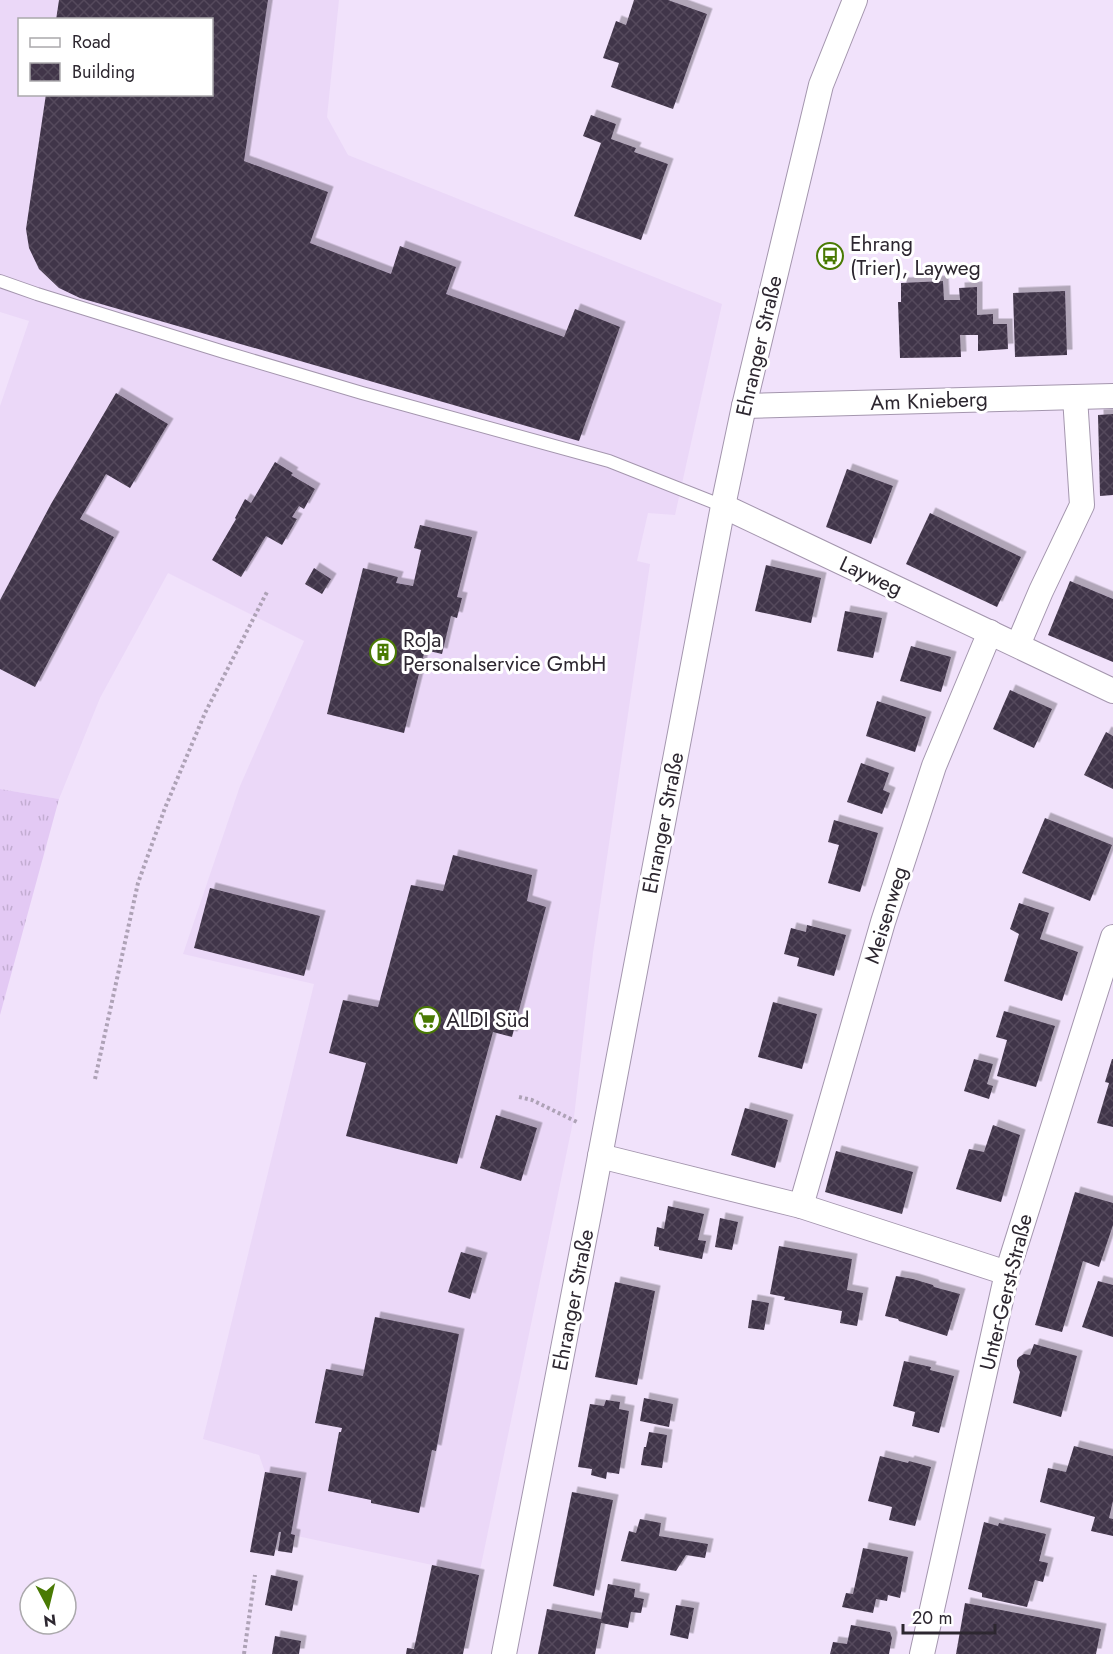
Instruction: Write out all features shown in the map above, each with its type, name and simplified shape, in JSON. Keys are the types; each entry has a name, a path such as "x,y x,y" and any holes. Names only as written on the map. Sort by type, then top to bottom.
{"street":[{"name":"Ehranger Straße","path":"504,1654 744,406 821,85 855,0"},
{"name":"Am Knieberg","path":"744,406 1113,396"},
{"path":"1018,645 1082,506 1076,397"},
{"name":"Layweg","path":"723,506 1113,691"},
{"name":"Meisenweg","path":"801,1206 883,922 930,777 990,632"},
{"name":"Unter-Gerst-Straße","path":"922,1654 1006,1273 1105,988 1113,937"},
{"path":"602,1146 801,1206 1006,1273"}],"lane":[{"path":"0,281 224,352 609,461 723,506"}],"path":[{"path":"94,1079 138,883 161,819 205,713 268,590"},
{"path":"519,1097 532,1100 602,1146"},
{"path":"244,1654 255,1575"}],"shaded area":[{"path":"0,0 339,0 327,117 348,155 722,304 675,515 648,513 637,561 650,564 593,953 574,1117 479,1575 255,1527 265,1472 259,1455 203,1439 314,984 183,954 240,786 304,641 168,573 100,698 59,799 0,789 0,406 29,321 0,312"}],"green space":[{"path":"0,789 59,799 0,1015"}],"building":[{"path":"59,0 268,0 244,161 328,192 310,243 391,274 400,246 456,267 446,294 564,337 575,309 620,327 579,441 80,298 59,288 39,269 29,248 26,229 46,96 213,96 213,18 56,18"},
{"path":"634,0 668,0 707,14 673,109 611,87 619,63 603,58 616,21 626,25"},
{"path":"591,115 616,124 611,139 636,148 634,152 668,164 641,240 574,216 601,143 583,136"},
{"path":"943,281 944,300 960,300 959,288 977,287 977,315 993,314 993,324 1007,324 1008,349 978,351 978,335 960,335 961,357 900,358 898,302 901,302 901,283"},
{"path":"1065,291 1067,355 1015,357 1013,293"},
{"path":"116,393 168,424 130,488 106,474 80,519 114,537 35,687 0,669 0,600 51,504"},
{"path":"1113,414 1113,495 1100,496 1098,415"},
{"path":"275,462 293,473 291,475 315,489 304,509 299,506 292,517 297,519 282,545 266,536 241,577 212,560 245,499 251,503"},
{"path":"847,469 893,486 871,544 826,527"},
{"path":"930,513 1021,557 997,607 906,564"},
{"name":"RoJa Personalservice GmbH","path":"420,525 472,537 457,597 462,598 457,618 451,616 442,654 425,650 404,733 327,714 363,568 398,577 396,583 413,586 421,550 414,548"},
{"path":"766,565 821,578 811,623 755,611"},
{"path":"314,568 331,579 322,594 305,584"},
{"path":"1070,581 1113,599 1113,662 1048,635"},
{"path":"845,611 882,618 873,658 837,651"},
{"path":"911,646 951,657 941,692 900,681"},
{"path":"1010,690 1052,709 1034,748 993,729"},
{"path":"877,701 926,717 915,752 866,736"},
{"path":"1106,732 1113,736 1113,789 1084,775"},
{"path":"861,763 889,773 883,790 890,793 882,814 847,802"},
{"path":"1045,818 1112,845 1090,901 1022,873"},
{"path":"834,820 878,833 860,892 828,883 839,845 828,842"},
{"name":"ALDI Süd","path":"453,855 532,875 527,901 546,907 512,1037 493,1032 457,1164 346,1136 366,1063 329,1053 343,1000 378,1007 411,885 443,891"},
{"path":"210,888 320,916 304,976 194,948"},
{"path":"1019,903 1049,913 1040,939 1078,952 1062,1001 1004,981 1019,934 1010,929"},
{"path":"807,925 846,935 834,976 797,966 799,958 784,954 791,928 806,932"},
{"path":"773,1002 817,1014 802,1069 758,1057"},
{"path":"1004,1011 1055,1026 1036,1087 997,1076 1007,1040 996,1037"},
{"path":"974,1059 993,1064 987,1084 993,1086 989,1099 964,1091"},
{"path":"1112,1059 1113,1127 1097,1123 1109,1083 1105,1082"},
{"path":"745,1108 788,1120 775,1168 731,1155"},
{"path":"496,1115 537,1128 521,1181 480,1168"},
{"path":"993,1125 1020,1135 1001,1202 956,1189 969,1149 984,1152"},
{"path":"836,1151 913,1172 902,1214 825,1192"},
{"path":"1075,1192 1113,1203 1113,1225 1099,1267 1083,1261 1062,1332 1035,1325"},
{"path":"668,1206 704,1214 698,1240 706,1241 702,1259 659,1250 659,1247 654,1246 657,1227 664,1229"},
{"path":"720,1218 738,1222 732,1250 715,1247"},
{"path":"779,1246 852,1259 847,1290 863,1293 857,1326 840,1323 842,1311 784,1300 785,1297 770,1294"},
{"path":"461,1252 482,1258 470,1299 448,1292"},
{"path":"896,1276 960,1294 947,1336 885,1316"},
{"path":"1098,1281 1113,1285 1113,1337 1082,1327"},
{"path":"615,1282 655,1291 637,1385 595,1377"},
{"path":"752,1300 769,1303 764,1330 748,1328"},
{"path":"375,1317 459,1334 436,1451 432,1450 419,1513 328,1491 339,1432 342,1428 315,1423 326,1369 363,1376"},
{"path":"1034,1344 1077,1356 1061,1417 1013,1403 1020,1372 1017,1360 1024,1354 1030,1355"},
{"path":"904,1361 931,1367 930,1370 954,1376 939,1433 912,1426 915,1412 893,1406"},
{"path":"644,1398 673,1404 669,1427 640,1421"},
{"path":"606,1400 620,1402 619,1409 629,1411 619,1474 607,1472 606,1479 591,1475 592,1469 578,1467 590,1404 604,1406"},
{"path":"649,1432 667,1435 662,1468 641,1465"},
{"path":"1074,1446 1113,1456 1113,1501 1109,1518 1113,1519 1113,1536 1091,1531 1095,1517 1040,1502 1048,1468 1066,1472"},
{"path":"880,1456 931,1467 915,1526 889,1520 892,1507 868,1501"},
{"path":"265,1472 301,1478 291,1534 295,1535 292,1553 278,1551 281,1532 279,1532 274,1556 250,1552"},
{"path":"572,1492 613,1500 594,1596 553,1586"},
{"path":"640,1519 661,1523 659,1536 708,1544 705,1558 686,1555 676,1571 621,1561 629,1531 636,1533"},
{"path":"984,1522 998,1526 999,1523 1046,1534 1039,1561 1048,1563 1043,1582 1035,1580 1027,1607 982,1597 982,1593 968,1589"},
{"path":"863,1548 908,1557 900,1598 888,1595 887,1601 876,1599 873,1613 842,1607 846,1593 853,1594"},
{"path":"432,1565 479,1575 463,1654 406,1654 407,1648 414,1649"},
{"path":"271,1575 298,1581 292,1611 265,1605"},
{"path":"608,1584 635,1589 634,1597 644,1599 641,1613 631,1612 628,1628 601,1623 595,1654 538,1654 547,1609 601,1619"},
{"path":"965,1603 1101,1629 1096,1654 956,1654"},
{"path":"676,1605 694,1608 688,1639 670,1635"},
{"path":"851,1625 890,1632 892,1638 889,1654 830,1654 833,1642 847,1644"},
{"path":"275,1636 301,1641 299,1654 272,1654"}],"place":[{"name":"Ehrang (Trier), Layweg","path":"830,256"},
{"name":"RoJa Personalservice GmbH","path":"383,652"},
{"name":"ALDI Süd","path":"427,1020"}]}
